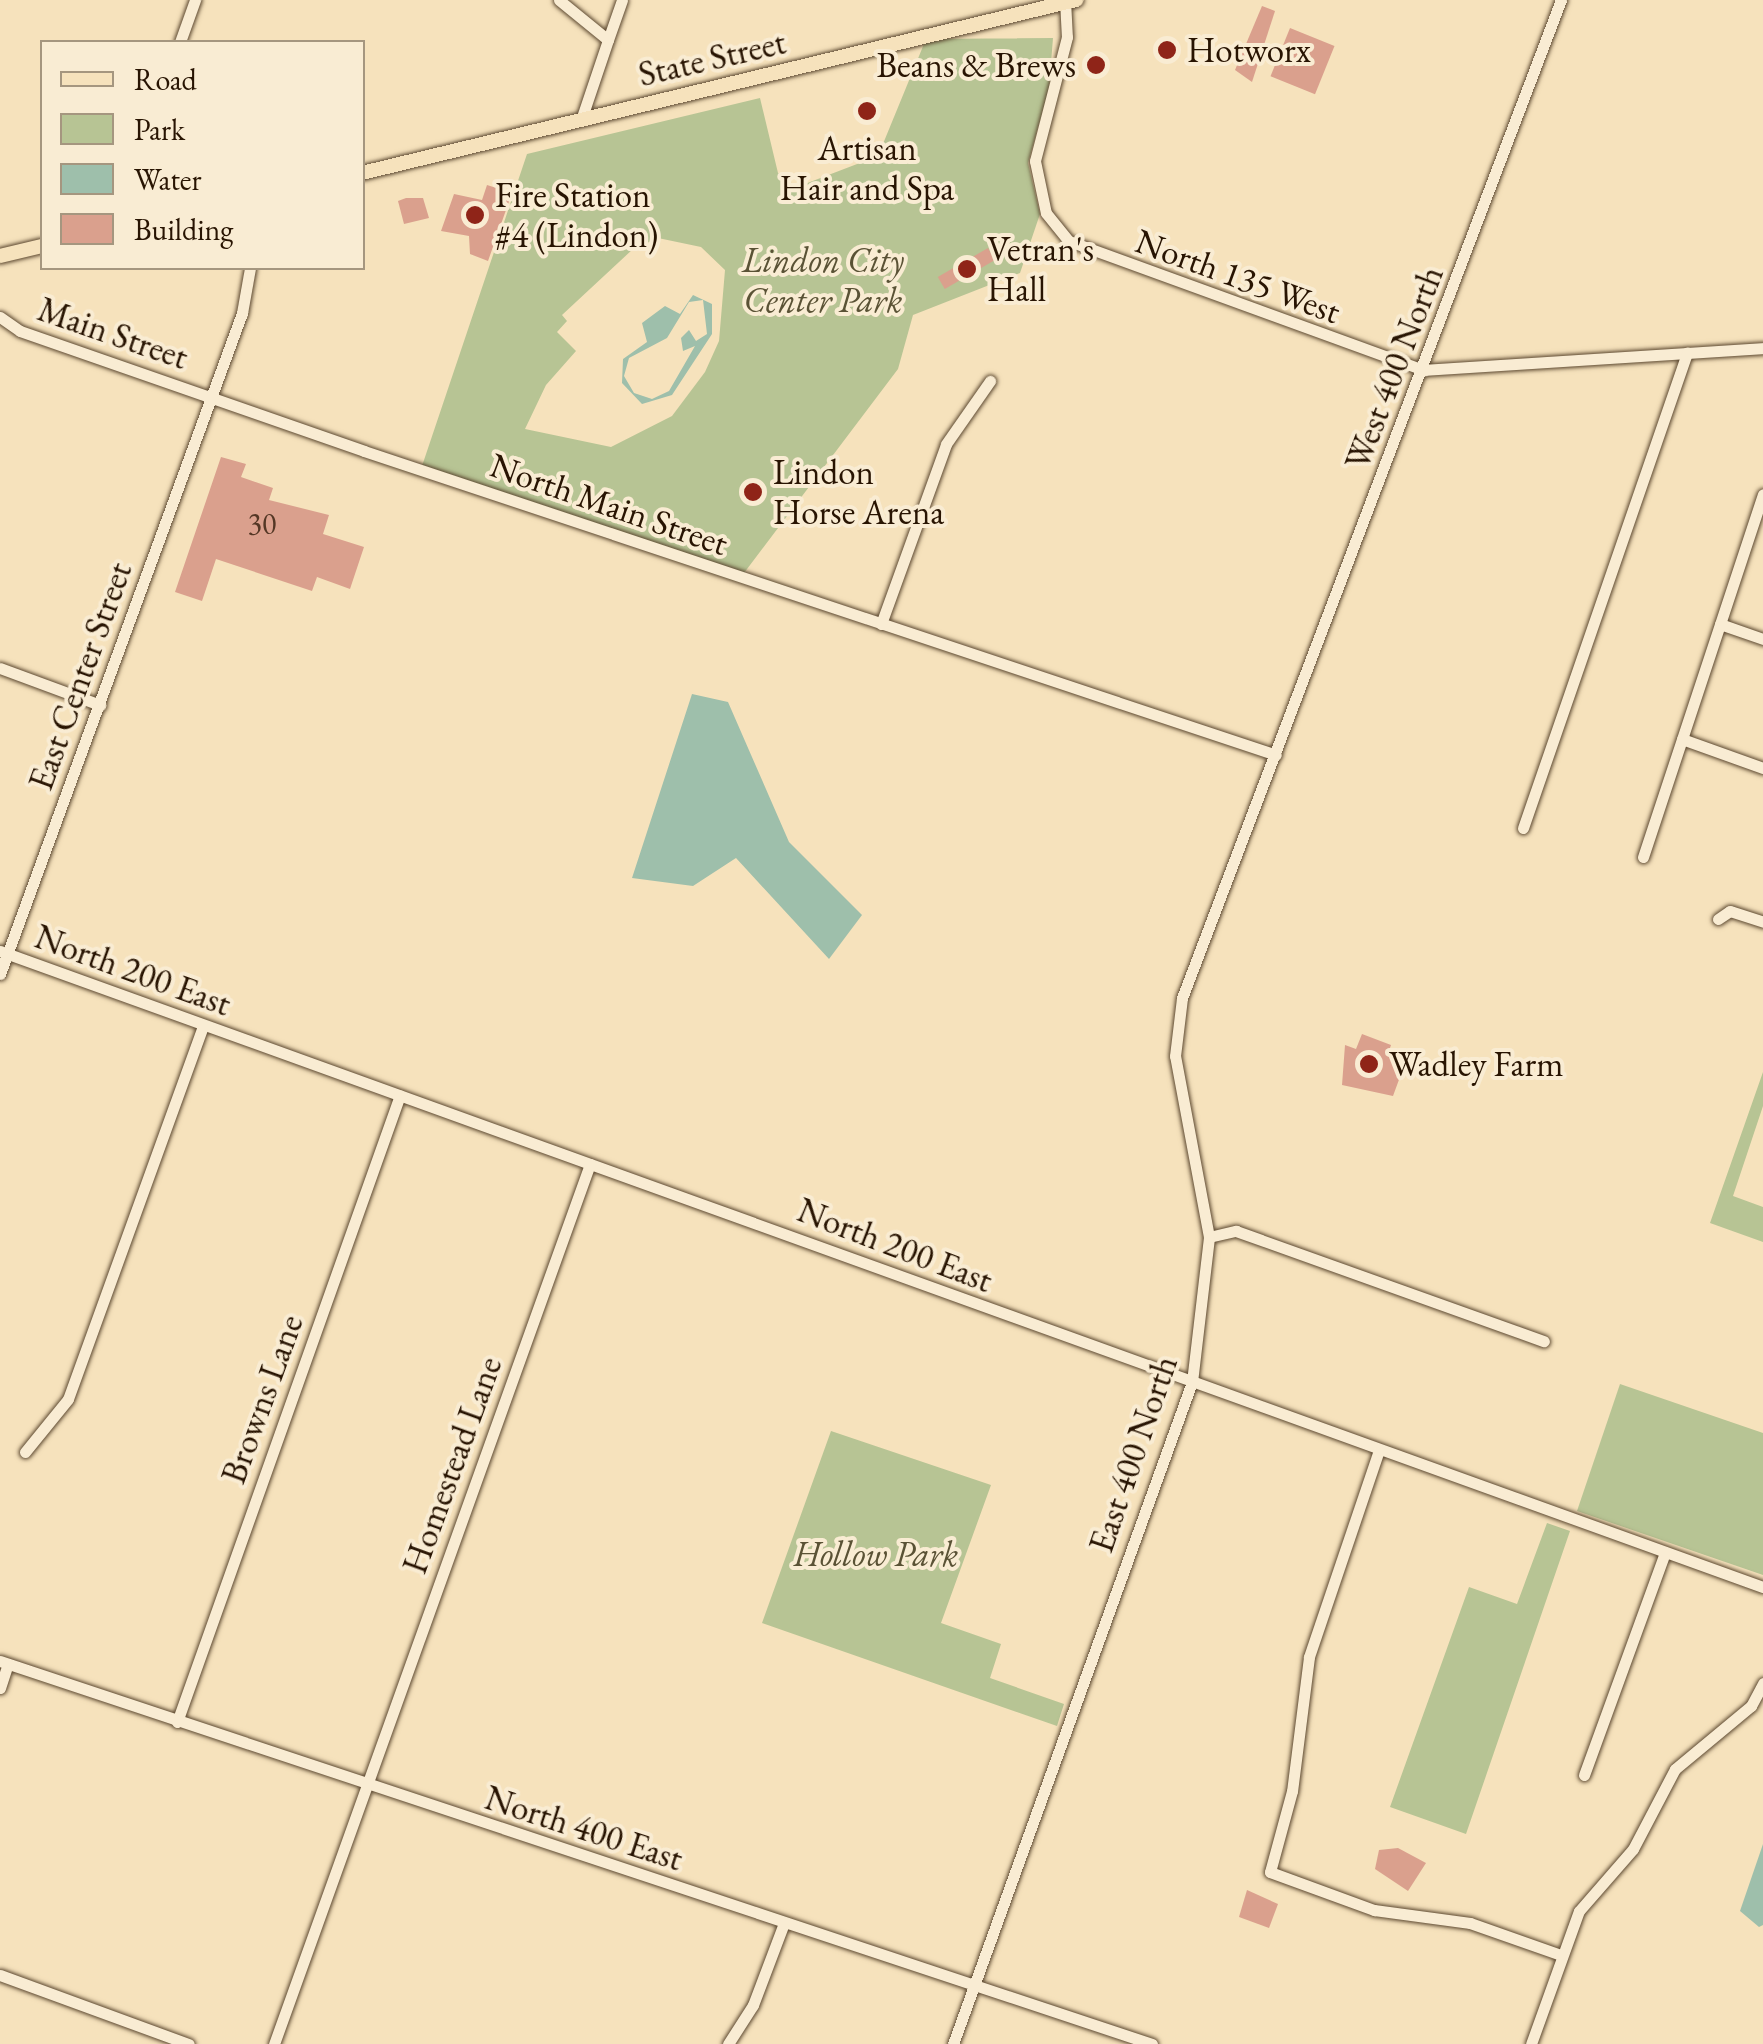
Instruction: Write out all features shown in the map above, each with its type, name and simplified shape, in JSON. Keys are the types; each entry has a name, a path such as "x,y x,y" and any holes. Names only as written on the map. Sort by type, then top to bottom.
{"main road":[{"name":"State Street","path":"365,172 1068,1"},
{"path":"0,256 40,246"}],"street":[{"path":"181,40 194,0"},
{"path":"559,0 608,40"},
{"path":"581,120 622,0"},
{"name":"West 400 North","path":"1276,755 1561,0"},
{"name":"North 135 West","path":"1068,1 1068,36 1034,161 1046,213 1062,236 1424,370"},
{"name":"East Center Street","path":"0,974 4,952 100,704 210,396 249,270"},
{"name":"Main Street","path":"0,316 20,331 210,396"},
{"path":"1424,370 1763,348"},
{"path":"1523,828 1686,352"},
{"path":"881,624 946,444 990,381"},
{"name":"North Main Street","path":"210,396 1276,755"},
{"path":"1643,856 1762,500"},
{"path":"1720,624 1763,639"},
{"path":"0,668 100,704"},
{"path":"1682,740 1763,768"},
{"name":"East 400 North","path":"953,2044 1192,1382 1209,1237 1175,1056 1182,998 1276,755"},
{"path":"1718,920 1730,911 1763,922"},
{"name":"North 200 East","path":"4,952 1378,1453 1763,1587"},
{"path":"25,1452 68,1398 203,1026"},
{"name":"Browns Lane","path":"177,1722 400,1096"},
{"name":"Homestead Lane","path":"274,2044 371,1786 590,1164"},
{"path":"1209,1237 1236,1231 1544,1341"},
{"path":"1378,1453 1309,1657 1292,1792 1270,1872 1374,1910 1470,1923 1561,1955"},
{"path":"1584,1775 1665,1552"},
{"path":"0,1688 4,1663"},
{"name":"North 400 East","path":"4,1663 1152,2044"},
{"path":"1531,2044 1579,1911 1633,1849 1676,1769 1742,1715 1763,1683"},
{"path":"728,2044 754,2005 784,1923"},
{"path":"0,1975 189,2044"}],"green space":[{"name":"Lindon City Center Park","path":"1053,38 1049,88 1028,163 1040,214 1020,273 913,315 898,369 741,577 421,469 527,154 760,98 778,173 797,187 878,156 926,39","holes":["658,238 701,247 725,270 719,341 705,372 672,416 611,447 525,429 546,385 576,351 557,332 567,321 562,315 633,249"]},
{"path":"1763,1072 1763,1106 1733,1196 1763,1207 1763,1242 1710,1223"},
{"path":"1620,1384 1763,1433 1763,1575 1577,1511"},
{"name":"Hollow Park","path":"831,1431 991,1485 941,1623 1001,1644 990,1678 1064,1704 1057,1726 762,1623"},
{"path":"1547,1523 1570,1531 1466,1834 1390,1807 1469,1587 1517,1604"}],"water":[{"path":"693,295 712,304 712,334 672,395 642,404 622,383 623,359 647,342 642,323 665,306 680,314","holes":["703,300 707,334 696,341 689,330 681,338 683,351 695,346 669,391 652,399 634,393 624,376 629,358 667,338 689,302"]},
{"path":"692,694 728,702 789,842 862,915 829,959 736,858 693,886 632,878"},
{"path":"1763,1844 1763,1925 1759,1927 1740,1911"}],"building":[{"path":"1262,6 1275,11 1252,82 1235,70"},
{"path":"1290,28 1335,46 1315,94 1271,76"},
{"name":"Fire Station #4 (Lindon)","path":"487,185 512,193 488,261 470,254 469,236 441,231 454,194 482,200"},
{"path":"423,198 429,218 404,224 398,201"},
{"name":"Vetran's Hall","path":"988,248 995,260 945,289 938,277"},
{"path":"221,457 246,464 241,477 273,488 269,500 329,515 323,534 364,547 350,589 317,577 312,591 216,559 202,601 175,592"},
{"name":"Wadley Farm","path":"1362,1034 1391,1045 1388,1054 1404,1066 1393,1096 1342,1085 1345,1045 1356,1049"},
{"path":"1398,1848 1426,1863 1408,1891 1375,1869 1379,1850"},
{"path":"1247,1890 1278,1904 1269,1928 1239,1917"}],"place":[{"name":"Hotworx","path":"1167,50"},
{"name":"Beans & Brews","path":"1096,65"},
{"name":"Artisan Hair and Spa","path":"867,111"},
{"name":"Fire Station #4 (Lindon)","path":"475,215"},
{"name":"Vetran's Hall","path":"967,269"},
{"name":"Lindon Horse Arena","path":"753,492"},
{"name":"Wadley Farm","path":"1369,1064"}]}
